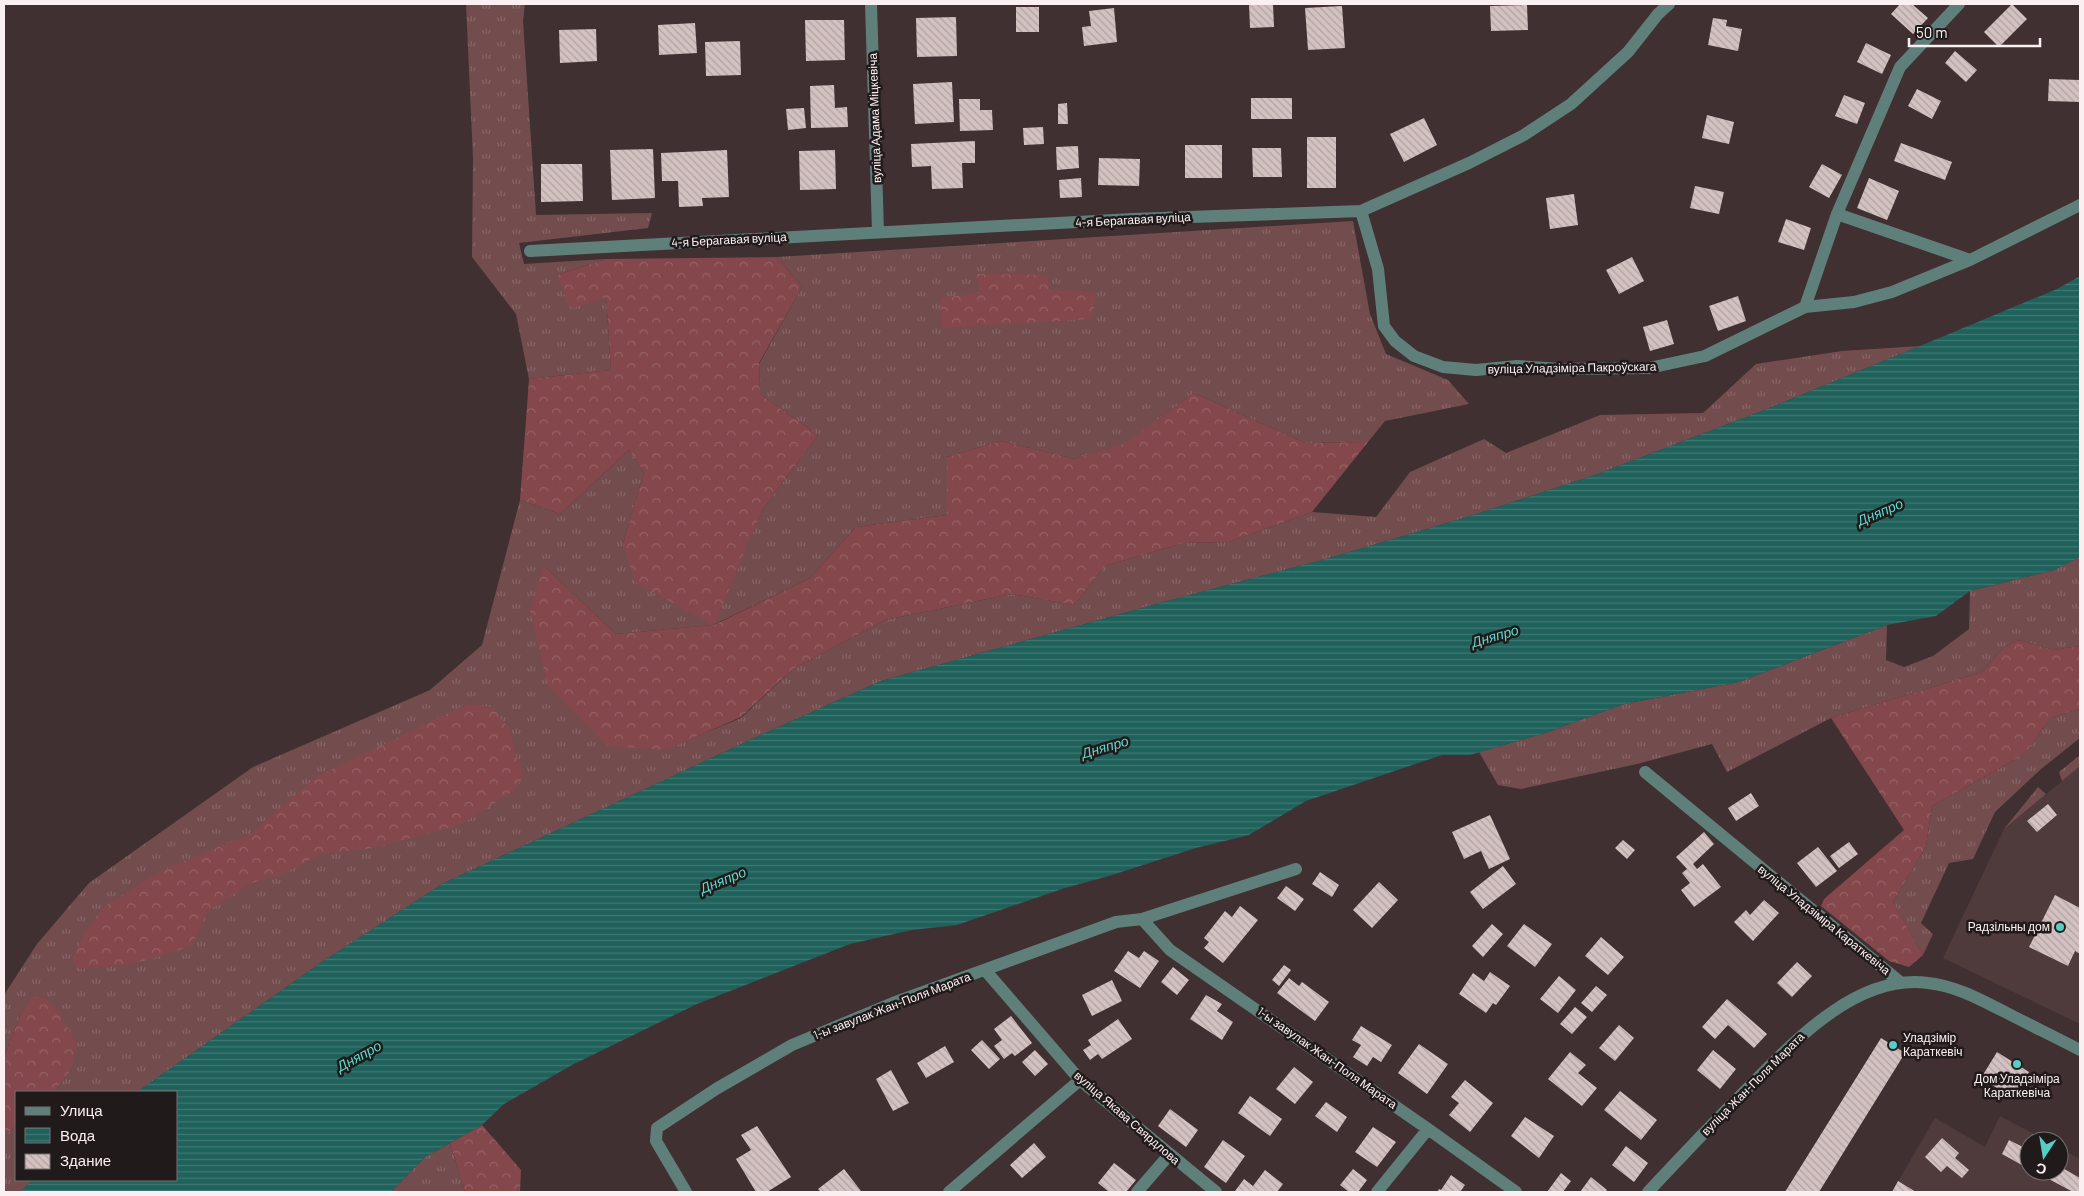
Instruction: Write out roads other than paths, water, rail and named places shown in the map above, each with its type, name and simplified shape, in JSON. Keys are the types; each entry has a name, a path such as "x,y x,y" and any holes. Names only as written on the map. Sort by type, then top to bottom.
{"street":[{"name":"вуліца Адама Міцкевіча","path":"871,4 878,232"},
{"name":"4-я Берагавая вуліца","path":"530,251 1133,219 1361,211 1469,163 1524,135 1563,109 1628,52 1658,14 1669,4"},
{"path":"1959,4 1900,67 1837,214 1805,307 1854,302 1892,292 1970,260 2080,206"},
{"name":"вуліца Уладзіміра Пакроўскага","path":"1361,211 1378,269 1384,326 1395,341 1414,356 1443,367 1476,370 1517,366 1561,369 1649,368 1705,356 1805,307"},
{"path":"1837,214 1970,260"},
{"name":"вуліца Уладзіміра Караткевіча","path":"1645,772 1900,982 1927,982 1949,987 1974,997 2080,1050"},
{"name":"1-ы завулак Жан-Поля Марата","path":"686,1192 656,1141 657,1128 716,1089 792,1045 893,1004 1116,922 1142,919 1296,869"},
{"name":"1-ы завулак Жан-Поля Марата","path":"1142,919 1170,950 1428,1128 1516,1192"},
{"name":"вуліца Якава Свярдлова","path":"985,970 1080,1080 1216,1192"},
{"name":"вуліца Жан-Поля Марата","path":"1648,1192 1696,1140 1802,1034 1844,1005 1874,990 1900,982"},
{"path":"949,1192 1080,1080"},
{"path":"1377,1192 1428,1128"},
{"path":"1137,1192 1170,1155"}],"water":[{"name":"Дняпро","path":"2080,276 2080,557 2054,570 1970,591 1936,616 1887,625 1739,682 1624,704 1545,733 1470,755 1442,755 1306,801 1249,835 1196,848 1065,888 957,925 912,930 850,944 697,1004 572,1065 504,1104 482,1125 425,1157 391,1192 20,1192 32,1181 178,1181 178,1091 138,1091 322,962 442,884 881,681 1167,601 1326,559 1467,517 1595,475 1762,411 2057,289"}],"place":[{"name":"Радзільны дом","path":"2060,927"},
{"name":"Уладзімір Караткевіч","path":"1893,1045"},
{"name":"Дом Уладзіміра Караткевіча","path":"2017,1064"}]}
